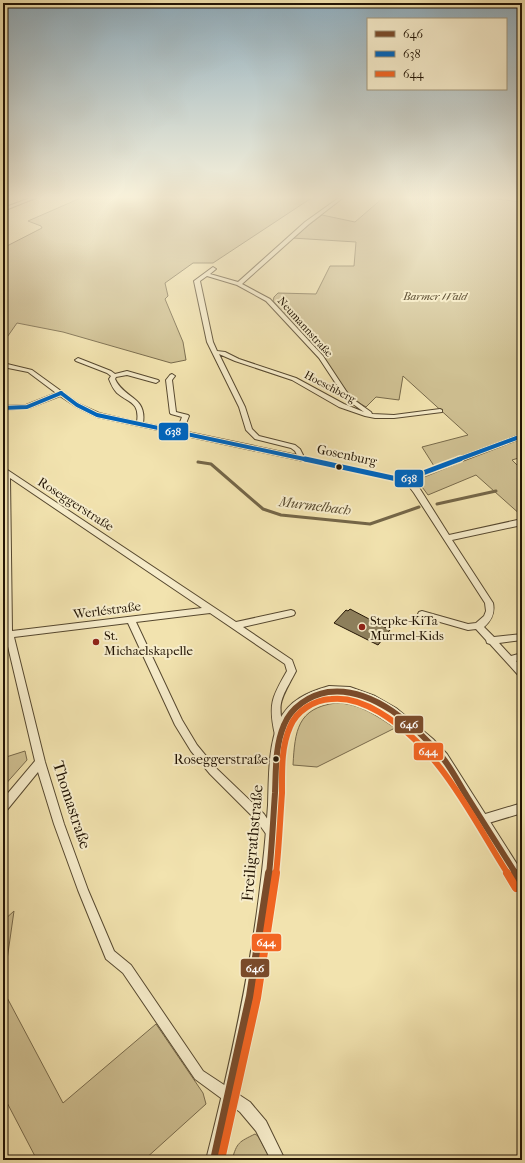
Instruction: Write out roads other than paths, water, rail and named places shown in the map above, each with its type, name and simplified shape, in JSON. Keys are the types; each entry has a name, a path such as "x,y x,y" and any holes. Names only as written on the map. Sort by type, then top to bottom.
{"street":[{"path":"239,284 275,251"},
{"path":"213,269 197,281 208,334 215,352 242,407 252,433 257,438 293,446 298,450 301,458"},
{"name":"Neumannstraße","path":"206,274 239,284 257,293 272,304 321,357 348,398 372,416"},
{"name":"Hoeschberg","path":"215,352 226,353 238,361 282,374 301,382 354,411 372,416 440,410"},
{"path":"78,360 109,372 114,376"},
{"name":"Gosenburg","path":"3,365 30,371 77,405 97,415 407,479"},
{"path":"114,376 127,372 156,381"},
{"path":"114,376 112,379 116,390 138,404 142,416 140,424"},
{"path":"172,376 169,380 173,413 186,416 179,432"},
{"path":"3,408 27,407 61,393"},
{"path":"422,614 468,627 478,626 488,617 491,609 489,603 448,538 417,491 407,479 522,436"},
{"name":"Roseggerstraße","path":"5,472 236,625 289,662 292,667 292,671 275,703 274,711 280,735"},
{"name":"Thomastraße","path":"5,472 6,635 40,762 59,824 110,955 127,969 199,1075 245,1107 261,1126 278,1160"},
{"path":"448,538 522,522"},
{"name":"Werléstraße","path":"6,635 213,610"},
{"path":"236,625 291,613"},
{"path":"131,620 178,722 194,748 213,771 260,817 273,836"},
{"path":"478,626 490,641 522,673"},
{"path":"490,641 522,637"},
{"path":"509,660 522,656"},
{"name":"Freiligrathstraße","path":"214,1160 230,1097 257,964 273,836 275,787 280,735 289,715 306,699 328,692 340,691 364,696 402,718 429,742 442,758 522,884"},
{"path":"3,807 40,762"},
{"path":"482,820 522,808"}],"waterway":[{"name":"Murmelbach","path":"198,462 211,464 263,509 281,515 370,524 419,507"},
{"name":"Murmelbach","path":"437,504 496,491"}],"place":[{"name":"Stepke-KiTa Murmel-Kids","path":"362,627"},
{"name":"St. Michaelskapelle","path":"96,642"},
{"name":"Roseggerstraße","path":"276,759"}],"park label":[{"name":"Barmer Wald","path":"435,296"}]}
